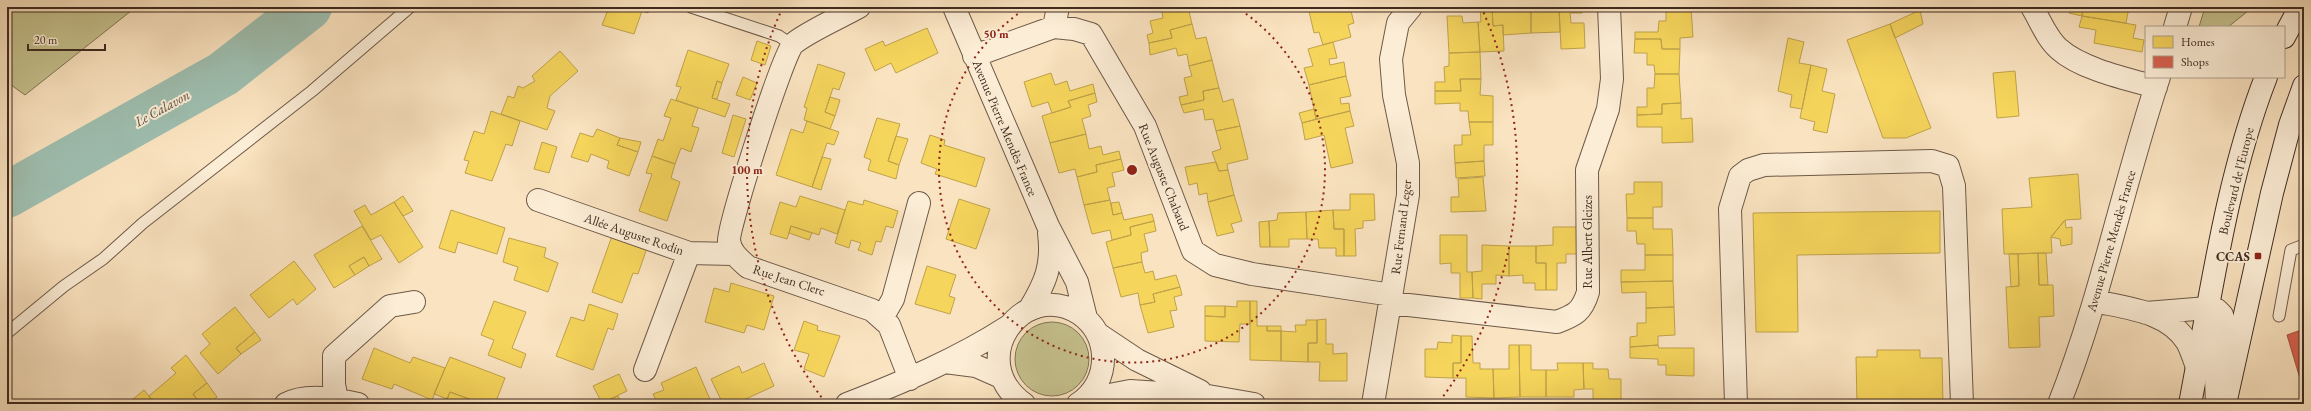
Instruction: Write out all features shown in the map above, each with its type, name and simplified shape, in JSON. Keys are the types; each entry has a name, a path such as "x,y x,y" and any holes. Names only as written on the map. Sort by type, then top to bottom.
{"street":[{"path":"733,254 729,240 735,208 781,70 792,45 859,7"},
{"name":"Avenue Pierre Mendès France","path":"954,7 1048,226 1077,282 1103,355 1101,377 1094,389 1081,402"},
{"name":"Rue Albert Gleizes","path":"1391,299 1556,322 1571,316 1584,307 1588,292 1587,170 1608,109 1612,79 1609,7"},
{"path":"2032,7 2058,48 2070,57 2088,65 2158,82"},
{"path":"2175,26 2181,7"},
{"path":"2285,35 2300,7"},
{"name":"Rue Fernand Leger","path":"1373,404 1408,195 1408,163 1394,94 1390,59 1399,12"},
{"name":"Rue Auguste Chabaud","path":"974,56 1056,17 1074,29 1091,34 1145,126 1193,251 1215,265 1252,274 1391,299"},
{"name":"Boulevard de l'Europe","path":"2190,404 2208,308 2242,150 2256,102 2266,78"},
{"name":"Avenue Pierre Mendès France","path":"2059,404 2074,367 2158,82"},
{"path":"2225,404 2272,193 2290,125 2304,86"},
{"path":"1736,404 1730,209 1740,176 1748,170 1764,165 1932,161 1948,166 1954,186 1962,404"},
{"name":"Allée Auguste Rodin","path":"538,200 689,253 733,254"},
{"path":"882,318 893,299 918,203"},
{"name":"Avenue Pierre Mendès France","path":"1029,310 1039,294 1050,265 1051,251 1048,226"},
{"path":"645,370 689,253"},
{"name":"Rue Jean Clerc","path":"733,254 748,267 840,297 872,310 889,325 910,379"},
{"path":"2094,301 2146,313 2173,325 2187,342 2197,367"},
{"path":"337,400 334,384 334,356 390,306 414,302"},
{"path":"847,404 910,379 945,362 977,346 1009,326 1029,310 1044,306 1059,306 1073,310 1137,360 1208,396"},
{"path":"2146,313 2208,308 2217,310 2222,315 2225,325 2216,378 2217,404"},
{"path":"1009,326 998,350 1001,377 1007,388 1024,404"},
{"path":"945,362 976,366 1001,377"},
{"path":"1081,402 1130,391 1208,396 1254,404"},
{"path":"286,404 295,400 337,400 358,404"}],"lane":[{"path":"7,333 64,286 103,259 142,224 312,91 410,7"},
{"path":"691,7 779,36 792,45"},
{"path":"2279,316 2291,250 2304,245"}],"shaded area":[{"path":"7,7 136,7 25,95 7,82"},
{"path":"2205,7 2253,7 2229,26 2199,26"},
{"path":"1052,322 1066,325 1078,333 1086,345 1089,359 1086,373 1078,385 1066,393 1052,396 1038,393 1026,385 1018,373 1015,359 1018,345 1026,333 1038,325"}],"building: Homes":[{"path":"609,7 651,7 648,13 642,11 634,34 602,25"},
{"path":"1004,7 1020,7 1005,11"},
{"path":"1161,7 1188,7 1192,24 1170,30 1172,38 1149,43 1147,35 1153,33 1150,21 1163,18"},
{"path":"1308,7 1322,7 1309,11"},
{"path":"1322,7 1350,7 1354,23 1348,25 1351,37 1323,45 1319,32 1314,33 1309,11"},
{"path":"1480,7 1492,7 1493,26 1503,25 1504,51 1480,52 1478,22 1481,22"},
{"path":"1492,7 1531,8 1531,33 1503,35 1503,25 1493,26"},
{"path":"1559,7 1560,32 1531,33 1531,8"},
{"path":"1559,7 1582,7 1582,13 1570,13 1571,23 1584,23 1585,48 1561,49"},
{"path":"1666,7 1691,7 1693,37 1680,38 1680,49 1662,49 1661,39 1635,39 1635,32 1658,32 1659,21 1666,21"},
{"path":"2071,7 2083,7 2082,16 2069,13"},
{"path":"2083,7 2129,7 2126,23 2082,16"},
{"path":"1920,10 1923,24 1895,38 1890,24"},
{"path":"1447,16 1462,16 1463,23 1478,22 1480,52 1449,53"},
{"path":"2082,16 2136,25 2133,38 2144,40 2142,52 2094,43 2096,30 2079,27"},
{"path":"1192,24 1196,39 1206,37 1212,60 1189,66 1187,54 1178,56 1176,48 1150,55 1149,43 1172,38 1170,30"},
{"path":"1890,24 1931,128 1906,138 1883,138 1847,40"},
{"path":"927,28 938,53 896,73 891,63 875,71 865,49 883,41 885,46"},
{"path":"1788,38 1804,42 1799,63 1811,65 1802,109 1790,107 1792,95 1778,91"},
{"path":"1635,39 1661,39 1662,49 1680,49 1679,74 1655,74 1654,65 1647,65 1647,53 1634,53"},
{"path":"757,41 771,46 765,65 751,60"},
{"path":"1333,42 1337,58 1329,59 1330,65 1344,62 1346,76 1309,85 1304,68 1313,66 1308,49"},
{"path":"688,50 729,64 722,83 717,81 712,98 730,104 725,117 676,100 681,87 676,86"},
{"path":"560,51 578,71 550,96 547,108 555,111 547,130 501,114 508,96 514,98 518,86 523,88 535,81 532,76"},
{"path":"1480,52 1481,79 1460,79 1461,91 1435,91 1435,82 1445,82 1444,67 1449,66 1449,53"},
{"path":"1212,60 1219,88 1203,91 1204,100 1181,105 1179,97 1188,95 1184,78 1192,76 1189,66"},
{"path":"818,64 845,73 839,90 833,88 825,112 835,116 830,129 804,120 807,108 804,107"},
{"path":"1811,65 1827,69 1822,91 1835,94 1827,133 1813,130 1815,122 1800,118"},
{"path":"2015,71 2019,116 1997,118 1993,73"},
{"path":"1051,73 1055,85 1067,81 1070,91 1093,84 1095,93 1068,101 1071,107 1052,113 1048,102 1032,107 1024,82"},
{"path":"1655,74 1679,74 1681,103 1662,104 1662,114 1637,115 1637,107 1647,107 1647,88 1654,88"},
{"path":"1346,76 1351,96 1340,98 1341,104 1349,103 1350,111 1316,119 1309,85"},
{"path":"743,77 757,83 750,100 736,95"},
{"path":"1460,79 1481,79 1480,95 1493,96 1493,122 1469,122 1468,111 1460,111 1460,103 1435,104 1435,91 1461,91"},
{"path":"717,81 722,83 717,99 712,98"},
{"path":"1219,88 1223,102 1233,99 1240,126 1216,131 1213,119 1205,120 1203,109 1184,113 1181,105 1204,100 1203,91"},
{"path":"1095,93 1097,102 1088,105 1091,116 1082,119 1086,134 1050,143 1042,116 1071,107 1068,101"},
{"path":"830,97 840,100 835,116 825,112"},
{"path":"671,99 698,108 692,126 699,128 691,152 681,148 675,164 652,156 658,139 663,141 671,118 664,116"},
{"path":"1681,103 1681,119 1692,118 1693,142 1662,143 1662,127 1637,127 1637,115 1662,114 1662,104"},
{"path":"1314,109 1316,119 1302,123 1299,113"},
{"path":"491,111 520,121 512,146 506,144 492,181 465,173 469,161 464,160 474,131 484,134"},
{"path":"1350,111 1354,126 1345,128 1353,163 1331,168 1324,135 1305,140 1302,123"},
{"path":"733,115 746,119 734,157 722,153"},
{"path":"877,118 900,124 888,161 899,165 896,179 868,170 871,160 864,157"},
{"path":"807,121 839,132 834,145 827,143 812,187 776,175 791,129 803,133"},
{"path":"1469,122 1493,122 1493,145 1484,145 1484,161 1455,163 1454,145 1462,145 1462,135 1471,135"},
{"path":"1240,126 1248,159 1227,164 1228,170 1219,171 1212,152 1221,149 1216,131"},
{"path":"597,129 620,138 617,145 638,152 629,176 607,168 609,161 591,154 588,162 571,157 580,133 593,137"},
{"path":"1086,134 1089,149 1101,146 1103,155 1119,151 1121,159 1096,165 1097,172 1077,177 1075,169 1059,173 1050,143"},
{"path":"930,135 945,140 944,145 985,158 976,187 935,174 937,169 921,163"},
{"path":"896,136 908,139 899,165 888,161"},
{"path":"620,138 641,142 638,152 617,145"},
{"path":"542,142 557,147 549,173 534,169"},
{"path":"652,156 675,164 671,178 680,182 667,221 639,211 652,174 646,173"},
{"path":"822,157 831,159 821,190 812,187"},
{"path":"1121,159 1124,170 1112,173 1115,186 1107,188 1110,200 1084,205 1077,177 1097,172 1096,165"},
{"path":"1484,161 1485,176 1456,178 1455,163"},
{"path":"1216,162 1219,171 1228,170 1234,195 1208,202 1207,193 1199,195 1197,183 1189,185 1185,167"},
{"path":"2078,174 2081,219 2065,220 2051,237 2052,253 2004,254 2002,209 2032,207 2029,178"},
{"path":"1483,177 1486,211 1451,212 1451,197 1459,197 1458,179"},
{"path":"1634,182 1662,182 1662,207 1653,207 1653,218 1627,218 1626,194 1634,194"},
{"path":"1350,194 1374,194 1375,220 1363,221 1363,228 1355,229 1356,256 1344,256 1344,229 1334,229 1333,210 1350,210"},
{"path":"1234,195 1242,221 1231,224 1234,232 1217,236 1208,202"},
{"path":"403,196 413,211 403,216 394,202"},
{"path":"800,196 845,210 837,234 821,228 819,235 791,226 787,239 770,234 780,202 796,207"},
{"path":"959,199 990,209 976,249 946,239"},
{"path":"864,200 898,211 893,228 886,226 881,242 876,241 872,255 858,250 861,243 851,240 849,248 835,243 848,201 863,205"},
{"path":"1110,200 1113,215 1122,213 1124,220 1152,214 1154,221 1130,227 1131,235 1112,240 1110,230 1092,234 1084,205"},
{"path":"394,202 423,247 399,263 381,235 371,240 354,211 365,205 371,215"},
{"path":"1119,202 1122,213 1113,215 1111,203"},
{"path":"451,210 505,228 497,254 458,242 455,253 439,248"},
{"path":"1333,210 1334,229 1344,229 1344,256 1336,256 1336,248 1319,248 1318,239 1307,239 1306,212"},
{"path":"1940,211 1940,253 1797,255 1798,332 1756,332 1753,213"},
{"path":"1306,212 1307,239 1289,239 1289,247 1270,247 1269,221 1277,220 1278,213"},
{"path":"1627,218 1653,218 1653,229 1672,229 1673,255 1645,255 1645,244 1637,244 1636,231 1627,231"},
{"path":"2065,220 2066,228 2072,227 2072,244 2061,246 2060,239 2051,237"},
{"path":"1154,221 1156,231 1144,234 1148,251 1141,253 1142,262 1113,268 1106,242 1131,235 1130,227"},
{"path":"1269,221 1270,247 1260,247 1259,222"},
{"path":"362,226 382,259 369,266 364,257 349,266 355,275 334,288 314,255"},
{"path":"791,226 812,233 809,240 789,233"},
{"path":"1553,227 1578,227 1579,254 1566,254 1566,263 1557,263 1557,290 1546,290 1546,263 1536,263 1536,246 1553,245"},
{"path":"1440,235 1467,235 1467,272 1472,272 1473,298 1460,298 1460,273 1451,273 1451,263 1440,264"},
{"path":"612,236 647,248 638,274 633,273 622,303 592,292"},
{"path":"509,238 546,248 544,257 558,263 548,292 514,280 518,267 503,262"},
{"path":"1482,245 1509,246 1509,276 1496,275 1496,284 1482,284 1482,299 1473,298 1472,272 1482,271"},
{"path":"1509,246 1536,246 1536,263 1546,263 1546,290 1535,290 1535,283 1523,283 1523,275 1509,276"},
{"path":"2038,253 2046,253 2048,285 2039,285"},
{"path":"2038,253 2039,285 2053,285 2054,316 2039,317 2040,347 2009,348 2006,287 2019,286 2018,254"},
{"path":"2009,254 2018,254 2019,286 2011,287"},
{"path":"1645,255 1673,255 1673,281 1621,282 1621,270 1645,270"},
{"path":"364,257 369,266 355,275 349,266"},
{"path":"294,261 316,289 297,305 293,299 269,318 250,295"},
{"path":"1142,262 1145,273 1153,271 1155,280 1176,275 1180,287 1153,294 1155,302 1140,305 1138,293 1121,297 1113,268"},
{"path":"927,266 956,275 949,296 955,298 950,314 915,304"},
{"path":"1673,281 1674,307 1646,308 1646,292 1622,293 1621,282"},
{"path":"731,283 774,296 764,330 747,325 744,333 705,322 714,288 729,292"},
{"path":"1180,287 1182,295 1174,297 1177,310 1170,311 1174,327 1148,333 1140,305 1155,302 1153,294"},
{"path":"494,301 526,312 512,348 526,354 521,368 488,355 494,340 481,335"},
{"path":"1237,301 1250,301 1250,324 1240,324 1239,342 1205,341 1205,316 1225,317 1225,306 1237,307"},
{"path":"1250,301 1257,301 1257,326 1267,326 1267,331 1281,331 1281,361 1250,360"},
{"path":"589,304 618,314 613,330 608,328 593,370 556,356 571,317 584,321"},
{"path":"1205,306 1225,306 1225,317 1205,316"},
{"path":"235,307 255,332 236,348 241,354 218,374 200,353 210,344 202,334"},
{"path":"1674,307 1675,335 1658,336 1658,345 1630,347 1630,337 1637,336 1637,323 1646,323 1646,308"},
{"path":"1326,319 1326,344 1333,344 1333,354 1347,353 1347,381 1319,381 1320,362 1308,362 1308,343 1317,343 1317,320"},
{"path":"1306,320 1317,320 1317,343 1308,343 1308,362 1281,361 1281,331 1296,332 1295,325 1306,325"},
{"path":"804,321 818,326 817,330 840,336 824,377 804,369 809,354 794,350"},
{"path":"1267,326 1281,326 1281,331 1267,331"},
{"path":"255,332 261,340 241,354 236,348"},
{"path":"1452,335 1461,336 1461,363 1453,363 1453,378 1425,377 1425,349 1437,349 1438,342 1452,343"},
{"path":"1461,336 1472,336 1473,363 1480,363 1480,369 1493,369 1494,398 1466,397 1466,378 1453,378 1453,363 1461,363"},
{"path":"1509,345 1519,345 1520,397 1494,398 1493,369 1509,369"},
{"path":"1519,345 1531,345 1531,370 1546,370 1546,397 1520,397"},
{"path":"1658,345 1659,348 1694,348 1694,376 1666,375 1666,365 1658,365 1658,359 1630,358 1630,347"},
{"path":"374,348 410,363 413,357 445,368 432,400 394,384 392,389 362,379"},
{"path":"1877,350 1920,350 1920,358 1942,358 1943,404 1857,404 1856,357 1877,357"},
{"path":"186,355 207,383 193,394 198,401 193,404 155,404 149,396 176,373 171,368"},
{"path":"450,357 505,378 495,404 483,404 450,392 447,399 434,394"},
{"path":"764,363 774,386 735,404 723,404 711,379 739,366 742,373"},
{"path":"1557,363 1583,363 1584,389 1574,390 1574,397 1546,397 1546,370 1558,370"},
{"path":"1583,363 1593,363 1593,369 1608,369 1609,379 1621,379 1621,404 1593,404 1593,389 1584,389"},
{"path":"696,367 712,404 694,404 692,401 686,404 658,404 653,394 664,390 661,383"},
{"path":"619,374 627,391 602,403 593,386"},
{"path":"207,383 217,397 209,404 193,404 198,401 193,394"},
{"path":"144,390 155,404 127,404"},
{"path":"450,392 483,404 451,404 446,402"},
{"path":"618,396 622,404 602,404 602,403"}],"building: Shops":[{"path":"2304,329 2304,392 2287,335"}],"waterway":[{"name":"Le Calavon","path":"7,195 223,74 309,7"}],"place":[{"name":"CCAS","path":"2258,256"}]}
